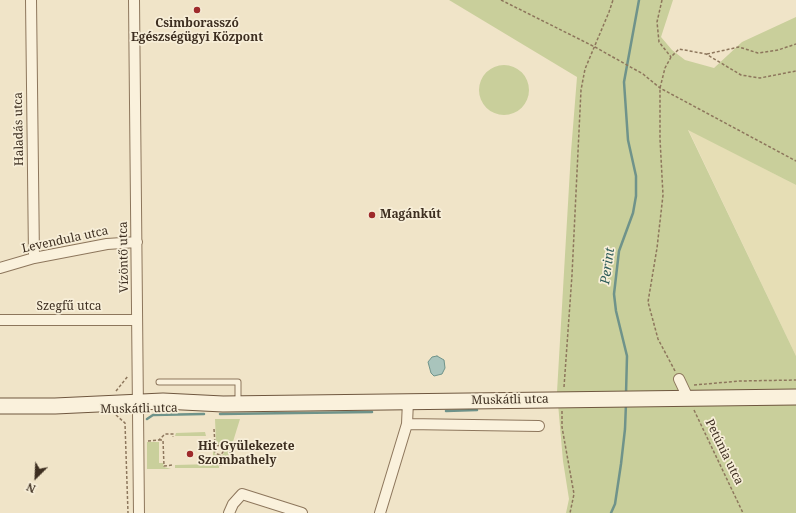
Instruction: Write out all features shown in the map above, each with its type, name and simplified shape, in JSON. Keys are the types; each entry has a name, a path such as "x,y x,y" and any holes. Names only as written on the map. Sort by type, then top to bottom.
{"main road":[{"name":"Muskátli utca","path":"0,406 55,406 88,410 138,405 198,408 231,404 408,401 647,400 683,388 796,396"}],"street":[{"name":"Haladás utca","path":"31,0 34,258"},
{"name":"Vízöntő utca","path":"134,0 139,513"},
{"name":"Levendula utca","path":"0,268 34,258 108,244 136,242"},
{"name":"Szegfű utca","path":"0,320 137,320"},
{"path":"380,513 408,424 408,401"},
{"path":"408,424 539,426"},
{"path":"229,513 233,504 242,494 302,513"}],"lane":[{"path":"159,382 238,382 231,404"}],"path":[{"path":"501,0 595,47 643,74 660,88 796,161"},
{"path":"570,513 574,494 562,427 562,400 565,378 572,275 581,90 585,68 595,47 613,0"},
{"path":"662,0 657,22 659,42 671,57 679,50 706,54 739,47 758,52 778,50 796,44"},
{"path":"706,54 741,75 760,78 796,71"},
{"name":"Petúnia utca","path":"671,57 665,68 660,88 660,139 663,195 657,248 648,302 658,339 743,513"},
{"path":"116,394 128,376"},
{"path":"683,388 740,381 796,380"},
{"path":"109,416 116,415 125,423 128,513"},
{"path":"214,429 215,442 217,446 215,452 225,461 223,465 219,465"},
{"path":"159,440 165,434 173,434 173,437"},
{"path":"138,440 163,440 164,466 173,465"},
{"path":"209,442 215,442"},
{"path":"217,446 221,446 224,450 220,455"}],"shaded area":[{"path":"688,129 796,185 796,356"}],"green space":[{"path":"449,0 673,0 661,37 672,50 685,60 714,68 742,42 796,17 796,185 688,130 796,356 796,513 566,513 569,499 563,461 557,392 571,152 577,77"},
{"path":"499,65 509,65 522,72 529,85 529,95 522,108 509,115 499,115 490,111 483,104 479,95 479,85 483,76 490,69"},
{"path":"215,419 240,419 227,461 221,456 224,453 224,448 216,443"},
{"path":"205,432 206,436 175,436 176,433"},
{"path":"147,442 159,442 159,463 163,463 164,467 171,469 147,469"},
{"path":"213,443 215,454 223,461 222,464 219,465 219,468 175,468 175,465 213,464"}],"water":[{"path":"437,356 444,360 445,368 442,374 434,376 431,373 428,362 432,357"}],"waterway":[{"name":"Perint","path":"626,394 627,356 616,311 614,294 619,251 633,213 636,196 636,176 628,140 624,82 639,0"},
{"name":"Perint","path":"611,513 615,504 621,464 626,403"},
{"path":"446,411 477,410"},
{"path":"220,414 372,412"},
{"path":"147,419 153,415 204,414"}],"place":[{"name":"Csimborasszó Egészségügyi Központ","path":"197,10"},
{"name":"Magánkút","path":"372,215"},
{"name":"Hit Gyülekezete Szombathely","path":"190,454"}]}
